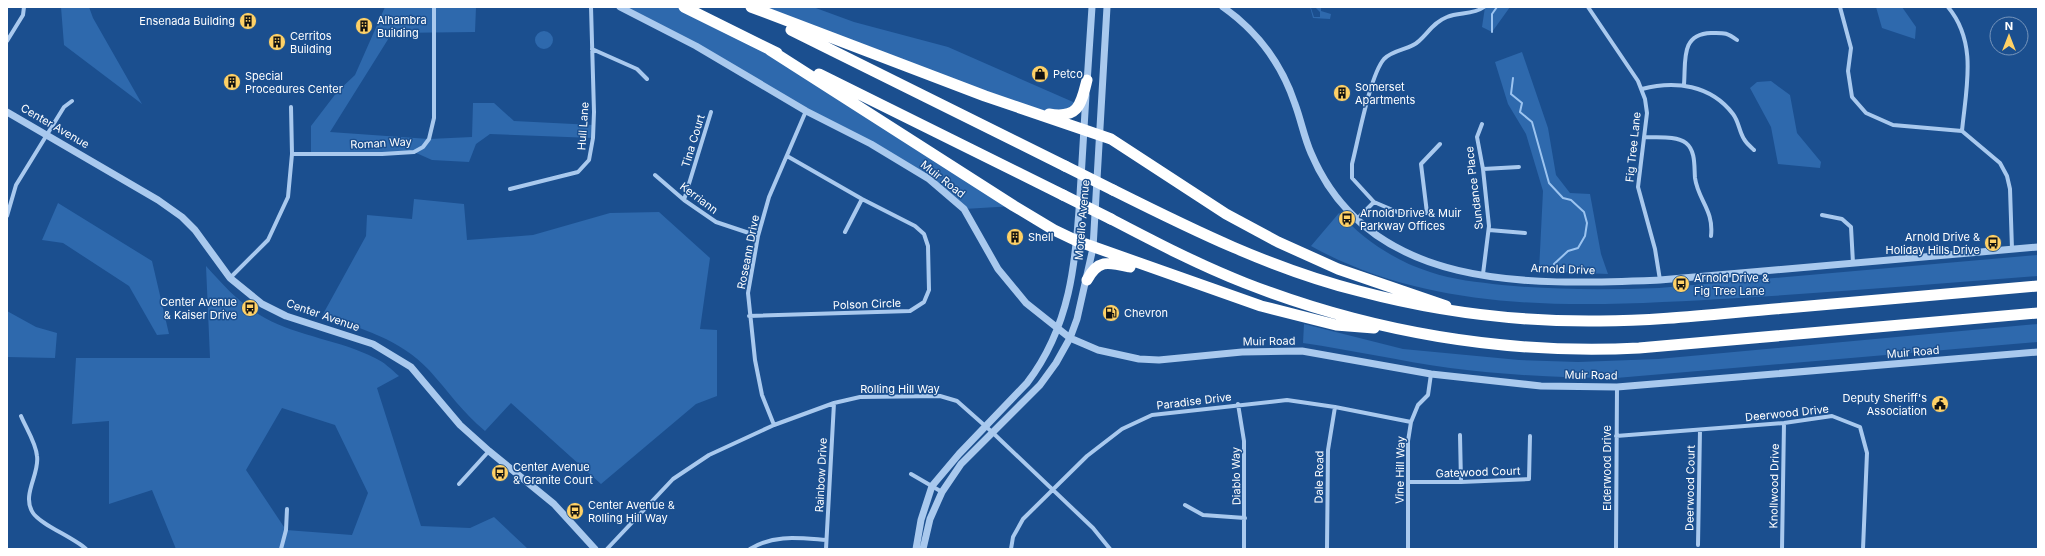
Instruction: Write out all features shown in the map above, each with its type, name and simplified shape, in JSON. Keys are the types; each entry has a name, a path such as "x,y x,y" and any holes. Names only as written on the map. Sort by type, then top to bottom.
{"highway":[{"path":"684,7 1188,258 1244,282 1317,308 1392,328 1492,344 1546,348 1608,349 1663,346 2038,313"},
{"path":"746,7 1212,238 1292,271 1371,294 1459,312 1541,320 1626,321 2038,286"},
{"path":"751,7 864,51 1084,131 1111,139 1226,214 1278,242 1338,269 1432,300 1459,312"},
{"path":"770,50 1014,206 1054,230 1077,241 1152,269 1261,306 1305,318 1351,327 1392,328"},
{"path":"1034,113 1058,116 1067,115 1075,111 1080,105 1087,80"},
{"path":"1087,280 1093,269 1100,265 1116,264 1134,268 1152,269"}],"street":[{"path":"7,41 23,15 24,7"},
{"name":"Roman Way","path":"292,154 382,154 414,152 423,147 429,139 434,118 434,7"},
{"name":"Hull Lane","path":"510,189 578,172 589,160 593,132 591,7"},
{"name":"Muir Road","path":"620,7 696,46 806,111 871,144 928,179 946,192 964,209 1008,284 1026,303 1070,338 1098,350 1139,359 1178,360 1242,352 1302,351 1431,374 1541,386 1617,387 2038,352"},
{"name":"Morello Avenue","path":"916,549 921,520 932,486 986,426 1028,383 1037,370 1058,329 1072,281 1077,241 1092,7"},
{"name":"Morello Avenue","path":"923,549 930,519 942,492 961,464 1040,385 1056,363 1070,338 1081,307 1093,248 1107,7"},
{"name":"Arnold Drive","path":"1223,7 1244,23 1274,60 1288,86 1311,154 1330,188 1357,220 1387,243 1408,255 1432,265 1482,274 1569,282 1660,280 2038,247"},
{"path":"1440,144 1421,164 1427,213 1402,214 1374,202 1352,178 1352,164 1373,83 1383,60 1392,52 1419,42 1435,25 1447,17 1478,11 1484,7"},
{"name":"Fig Tree Lane","path":"1588,7 1642,89 1647,113 1638,187 1655,249 1660,280"},
{"path":"1840,7 1851,48 1848,71 1852,98 1866,113 1893,125 1962,130 2000,163 2007,176 2012,249"},
{"path":"1948,7 1959,23 1968,55 1962,130"},
{"path":"1684,84 1687,49 1692,38 1701,33 1727,32 1737,40"},
{"path":"592,49 637,69 647,79"},
{"path":"1642,89 1660,84 1684,84 1707,92 1720,100 1733,114 1744,139 1754,150"},
{"path":"7,216 16,185 46,133 64,107 72,101"},
{"path":"230,278 268,240 288,197 292,154 292,106"},
{"name":"Roseann Drive","path":"774,425 762,395 755,360 749,316 748,293 758,236 769,197 806,111"},
{"name":"Center Avenue","path":"7,112 46,133 158,200 182,217 195,230 230,278 262,304 286,316 350,336 391,354 411,367 460,425 489,451 554,504 595,549"},
{"name":"Tina Court","path":"684,200 711,112"},
{"name":"Sundance Place","path":"1482,124 1477,137 1483,169 1489,230 1482,274"},
{"path":"1644,137 1675,139 1687,144 1693,154 1695,180 1713,223 1711,236"},
{"name":"Polson Circle","path":"749,316 910,311 924,302 929,290 928,246 924,234 915,226 862,199 787,156"},
{"path":"1483,169 1519,167"},
{"name":"Kerriann","path":"655,174 684,200 716,222 758,236"},
{"path":"845,232 862,199"},
{"path":"1357,220 1374,202"},
{"path":"1822,215 1842,219 1851,227 1853,263"},
{"path":"1489,230 1525,233"},
{"name":"Vine Hill Way","path":"1408,549 1408,440 1411,422 1418,405 1428,395 1431,374"},
{"name":"Elderwood Drive","path":"1616,549 1617,387"},
{"name":"Rolling Hill Way","path":"607,549 673,479 709,455 774,425 834,403 860,398 940,396 957,401 986,426 1093,528 1110,549"},
{"name":"Paradise Drive","path":"1011,549 1013,537 1023,519 1087,456 1122,429 1152,415 1238,404 1287,400 1335,407 1411,422"},
{"name":"Rainbow Drive","path":"826,549 834,403"},
{"name":"Diablo Way","path":"1238,404 1244,441 1244,549"},
{"name":"Dale Road","path":"1327,549 1328,450 1335,407"},
{"path":"21,416 38,455 38,467 30,489 30,505 33,513 41,520 78,541 86,549"},
{"name":"Deerwood Drive","path":"1616,436 1784,423 1832,416 1860,427 1866,453 1863,549"},
{"name":"Knollwood Drive","path":"1782,549 1784,423"},
{"name":"Deerwood Court","path":"1698,545 1700,430"},
{"path":"1460,435 1461,482"},
{"name":"Gatewood Court","path":"1408,482 1461,482 1529,479 1530,436"},
{"path":"459,484 489,451"},
{"path":"911,474 942,492"},
{"path":"1185,505 1203,515 1245,518"},
{"path":"282,549 286,530 287,509"},
{"path":"750,549 759,543 782,537 826,540"}],"shaded area":[{"path":"61,7 89,7 93,18 142,104 64,45"},
{"path":"385,7 476,7 475,32 392,33 330,132 429,139 472,137 473,103 494,103 514,121 593,125 593,138 490,134 476,144 469,162 432,160 414,152 311,154 311,126 337,92 355,75"},
{"path":"620,7 684,7 770,50 1014,206 964,209 929,179"},
{"path":"751,7 813,7 854,22 948,47 1080,105 1050,114"},
{"path":"1310,7 1313,7 1311,8 1314,17 1320,17 1320,12 1315,7 1321,7 1321,11 1331,14 1330,19 1313,18"},
{"path":"1485,7 1510,7 1492,32 1482,27"},
{"path":"1876,7 1902,7 1916,27 1915,39 1882,28"},
{"path":"544,31 550,34 553,40 550,46 544,49 538,46 535,40 538,34"},
{"path":"1522,52 1548,128 1556,175 1570,193 1590,194 1601,254 1608,274 1539,271 1543,191 1526,134 1508,104 1495,62"},
{"path":"1771,81 1790,95 1797,133 1821,162 1820,168 1778,164 1771,127 1750,88 1757,82"},
{"path":"414,199 464,204 467,240 533,235 610,213 659,212 710,258 700,329 717,330 717,396 696,404 601,484 511,403 485,431 463,409 429,370 406,350 393,342 365,330 322,316 366,236 367,215 412,219"},
{"path":"58,203 152,261 169,334 157,335 129,286 63,243 42,240"},
{"path":"1339,213 1370,241 1392,256 1405,262 1430,272 1448,277 1502,285 1580,289 1659,288 2038,255 2038,276 1685,301 1575,304 1520,302 1466,296 1412,286 1361,269 1311,246"},
{"path":"206,266 226,288 256,313 292,330 362,352 375,358 399,376 377,388 421,526 470,528 494,517 528,549 176,549 152,490 109,504 109,421 72,424 76,358 210,358","holes":["282,408 335,425 368,493 352,535 286,530 246,470"]},
{"path":"7,311 36,327 57,333 55,358 7,357"},
{"path":"1304,324 1403,349 1519,360 1578,362 1658,359 2038,324 2038,342 1616,378 1533,376 1450,368 1303,343"}],"waterway":[{"path":"1492,32 1492,14 1497,7"},
{"path":"1513,78 1511,94 1522,103 1520,112 1532,122 1549,183 1563,198 1571,200 1584,212 1587,223 1585,236 1578,248 1568,251 1554,264"}],"place":[{"name":"Ensenada Building","path":"248,21"},
{"name":"Alhambra Building","path":"364,26"},
{"name":"Cerritos Building","path":"277,42"},
{"name":"Petco","path":"1040,74"},
{"name":"Special Procedures Center","path":"232,82"},
{"name":"Somerset Apartments","path":"1342,93"},
{"name":"Arnold Drive & Muir Parkway Offices","path":"1347,219"},
{"name":"Shell","path":"1015,237"},
{"name":"Arnold Drive & Holiday Hills Drive","path":"1993,243"},
{"name":"Arnold Drive & Fig Tree Lane","path":"1681,284"},
{"name":"Center Avenue & Kaiser Drive","path":"250,308"},
{"name":"Chevron","path":"1111,313"},
{"name":"Deputy Sheriff's Association","path":"1940,404"},
{"name":"Center Avenue & Granite Court","path":"500,473"},
{"name":"Center Avenue & Rolling Hill Way","path":"575,511"}]}
